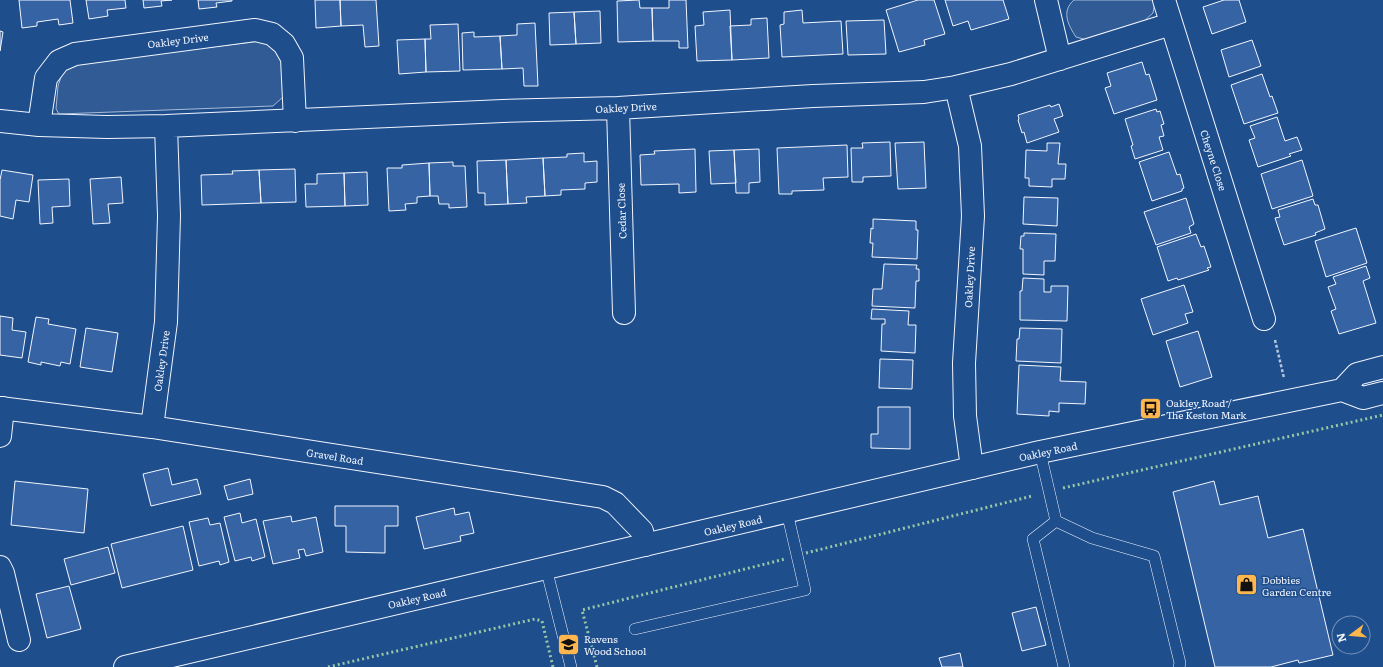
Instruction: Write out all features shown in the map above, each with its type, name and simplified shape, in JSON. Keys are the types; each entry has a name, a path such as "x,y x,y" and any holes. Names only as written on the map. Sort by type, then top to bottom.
{"street":[{"path":"1046,0 1060,59"},
{"name":"Cheyne Close","path":"1164,0 1264,319"},
{"name":"Oakley Drive","path":"0,121 39,125 106,127 166,126 503,111 618,108 813,96 924,92 956,87 1011,74 1171,24"},
{"name":"Oakley Drive","path":"39,125 46,78 59,61 75,54 255,30 272,34 284,44 292,58 295,121"},
{"name":"Oakley Drive","path":"956,87 970,146 973,216 964,363 965,416 972,468"},
{"name":"Cedar Close","path":"618,108 624,313"},
{"name":"Oakley Drive","path":"152,427 166,322 169,216 166,126"},
{"path":"1383,367 1357,374 1342,390 1363,398 1383,393"},
{"name":"Oakley Road","path":"125,667 1040,452 1290,402 1342,390"},
{"path":"0,436 1,408"},
{"name":"Gravel Road","path":"1,408 152,427 603,497 615,503 642,531 645,546"},
{"path":"0,567 3,573 20,640"}],"lane":[{"path":"1040,452 1056,521"},
{"path":"635,629 805,590 787,512"},
{"path":"1056,521 1034,539 1064,667"},
{"path":"1056,521 1092,538 1154,556 1180,663 1179,667"},
{"path":"546,568 571,667"}],"path":[{"path":"1264,319 1271,322 1290,402"}],"shaded area":[{"path":"1074,0 1154,0 1155,2 1153,13 1143,22 1087,40 1076,37 1068,23 1068,9"},
{"path":"261,41 271,46 282,59 283,97 273,106 59,114 56,109 58,86 63,71 73,64"}],"building":[{"path":"19,0 70,0 73,23 59,25 58,19 37,22 37,26 22,28"},
{"path":"86,0 125,0 126,8 107,10 108,16 89,19"},
{"path":"143,0 172,0 161,1 162,6 144,8"},
{"path":"198,0 232,1 216,3 217,7 199,9"},
{"path":"315,0 340,0 341,26 316,28"},
{"path":"340,0 376,0 379,46 365,47 363,25 341,26"},
{"path":"639,0 640,8 652,8 653,41 618,42 617,1"},
{"path":"669,0 686,0 688,48 679,48 679,41 653,41 652,8 669,8"},
{"path":"918,0 934,0 945,34 924,40 925,45 899,52 886,10"},
{"path":"945,0 1003,0 1009,19 971,30 968,21 953,26"},
{"path":"1224,0 1239,0 1246,22 1212,34 1203,7"},
{"path":"730,10 732,60 697,61 695,26 704,25 703,12"},
{"path":"802,10 803,23 841,21 843,54 782,57 780,25 784,24 784,12"},
{"path":"600,11 601,43 576,44 574,12"},
{"path":"574,12 576,44 550,45 549,13"},
{"path":"767,18 769,58 732,60 730,26 751,25 751,19"},
{"path":"884,20 886,54 848,55 846,21"},
{"path":"535,23 538,86 524,86 523,68 502,69 500,36 517,35 517,24"},
{"path":"458,24 460,71 426,72 425,39 431,39 430,25"},
{"path":"0,31 3,32 0,51"},
{"path":"474,32 474,37 500,36 502,69 463,70 462,33"},
{"path":"425,39 426,72 399,74 397,40"},
{"path":"1252,40 1261,66 1229,77 1221,50"},
{"path":"1142,62 1146,75 1149,74 1157,100 1114,114 1105,88 1111,86 1107,73"},
{"path":"1262,74 1270,97 1272,96 1278,113 1244,124 1231,85"},
{"path":"1059,104 1063,116 1054,119 1059,132 1027,143 1024,132 1022,133 1018,115 1050,105 1051,107"},
{"path":"1156,109 1157,112 1160,111 1164,124 1161,125 1164,136 1159,137 1163,150 1135,159 1131,146 1133,145 1125,119"},
{"path":"1277,117 1285,141 1297,137 1302,150 1289,154 1291,156 1258,167 1249,140 1255,138 1250,126"},
{"path":"890,142 891,176 863,177 863,182 852,182 851,148 863,148 862,143"},
{"path":"924,142 926,188 898,189 895,143"},
{"path":"1047,143 1060,143 1058,164 1066,164 1065,179 1052,179 1052,187 1029,186 1029,178 1025,178 1026,150 1047,151"},
{"path":"847,145 848,177 823,178 824,190 792,191 792,194 779,194 777,148"},
{"path":"695,149 696,192 679,193 679,184 641,185 640,155 655,154 654,151"},
{"path":"759,149 760,182 749,183 749,193 736,193 734,150"},
{"path":"734,150 736,183 711,184 709,151"},
{"path":"1169,152 1177,175 1180,174 1184,188 1182,191 1152,201 1139,162"},
{"path":"584,153 584,162 597,161 597,182 585,183 585,189 561,190 561,195 545,196 543,158 567,157 567,154"},
{"path":"543,158 545,196 526,197 527,203 508,204 506,160"},
{"path":"506,160 508,204 485,205 485,193 478,193 477,161"},
{"path":"1302,160 1313,196 1272,209 1261,174"},
{"path":"453,162 453,166 465,166 467,207 449,208 449,204 439,204 438,196 430,196 429,163"},
{"path":"429,163 430,196 417,197 417,203 405,204 406,210 389,211 387,168 402,168 402,165"},
{"path":"295,169 296,202 261,203 259,170"},
{"path":"2,170 33,175 29,202 16,200 13,219 0,216 0,180"},
{"path":"259,170 261,203 202,205 201,175 233,174 232,171"},
{"path":"367,172 368,205 345,206 344,173"},
{"path":"344,173 345,206 306,207 305,184 317,184 317,174"},
{"path":"121,177 123,203 108,204 110,223 93,224 90,179"},
{"path":"69,179 70,206 52,207 53,223 40,224 38,180"},
{"path":"1024,197 1058,198 1057,226 1023,224"},
{"path":"1186,198 1194,224 1189,227 1191,233 1156,245 1144,212"},
{"path":"1313,199 1315,205 1318,205 1325,229 1315,233 1316,235 1284,245 1275,218 1280,217 1278,210"},
{"path":"873,219 916,221 916,230 918,230 917,259 872,257 873,243 870,243 871,228 873,229"},
{"path":"1356,228 1367,263 1326,277 1315,241"},
{"path":"1024,233 1056,234 1055,261 1044,261 1044,275 1023,274 1023,249 1020,249 1021,236 1024,236"},
{"path":"1196,234 1201,247 1204,246 1211,267 1207,268 1209,270 1178,280 1177,278 1168,281 1157,247"},
{"path":"884,264 917,265 916,269 919,269 919,281 916,281 915,308 872,306 873,289 882,289"},
{"path":"1366,266 1370,278 1363,281 1376,323 1339,334 1331,311 1336,309 1328,287 1336,284 1333,277"},
{"path":"1023,278 1044,279 1044,292 1051,292 1051,286 1068,286 1067,321 1020,320 1020,291 1022,291"},
{"path":"1184,285 1193,312 1185,314 1188,323 1153,335 1141,299"},
{"path":"872,309 909,311 908,325 916,325 915,353 881,351 882,324 885,324 885,319 871,319"},
{"path":"0,316 13,318 12,330 26,332 22,358 0,355"},
{"path":"36,317 49,319 48,324 76,329 70,364 61,362 60,366 41,362 41,365 28,362"},
{"path":"86,328 118,333 112,372 80,367"},
{"path":"1020,328 1062,329 1061,363 1016,361 1017,339 1019,339"},
{"path":"1198,331 1212,377 1180,387 1166,341"},
{"path":"880,359 913,360 912,389 879,388"},
{"path":"1019,365 1061,367 1060,381 1086,382 1085,404 1059,403 1059,412 1049,411 1049,416 1017,414"},
{"path":"878,407 910,407 910,449 871,448 871,434 878,434"},
{"path":"168,468 172,485 197,479 201,494 151,506 143,474"},
{"path":"250,479 253,494 228,500 224,486"},
{"path":"15,481 88,489 84,533 11,525"},
{"path":"1214,481 1220,505 1258,496 1268,538 1303,529 1331,647 1331,655 1333,655 1299,663 1298,660 1271,667 1215,667 1173,492"},
{"path":"335,506 398,506 398,526 385,526 385,553 346,552 346,526 335,526"},
{"path":"454,508 455,515 469,512 474,533 460,536 461,541 424,549 416,517"},
{"path":"240,513 242,523 256,519 265,557 252,561 251,557 235,561 224,517"},
{"path":"291,516 292,522 316,517 323,552 306,556 304,549 298,550 300,558 273,564 263,521"},
{"path":"208,518 210,525 220,523 229,562 220,565 219,561 199,566 189,522"},
{"path":"183,526 193,570 122,588 111,544"},
{"path":"108,547 115,573 71,585 64,559"},
{"path":"69,586 81,629 47,638 36,594"},
{"path":"1036,607 1046,645 1022,651 1012,613"},
{"path":"960,653 963,667 942,667 939,658"}],"hedge":[{"path":"1063,488 1383,415"},
{"path":"806,553 1032,496"},
{"path":"597,667 582,610 785,559"},
{"path":"328,667 535,619 542,621 553,667"}],"place":[{"name":"Oakley Road / The Keston Mark","path":"1150,408"},
{"name":"Dobbies Garden Centre","path":"1246,585"},
{"name":"Ravens Wood School","path":"569,644"}]}
